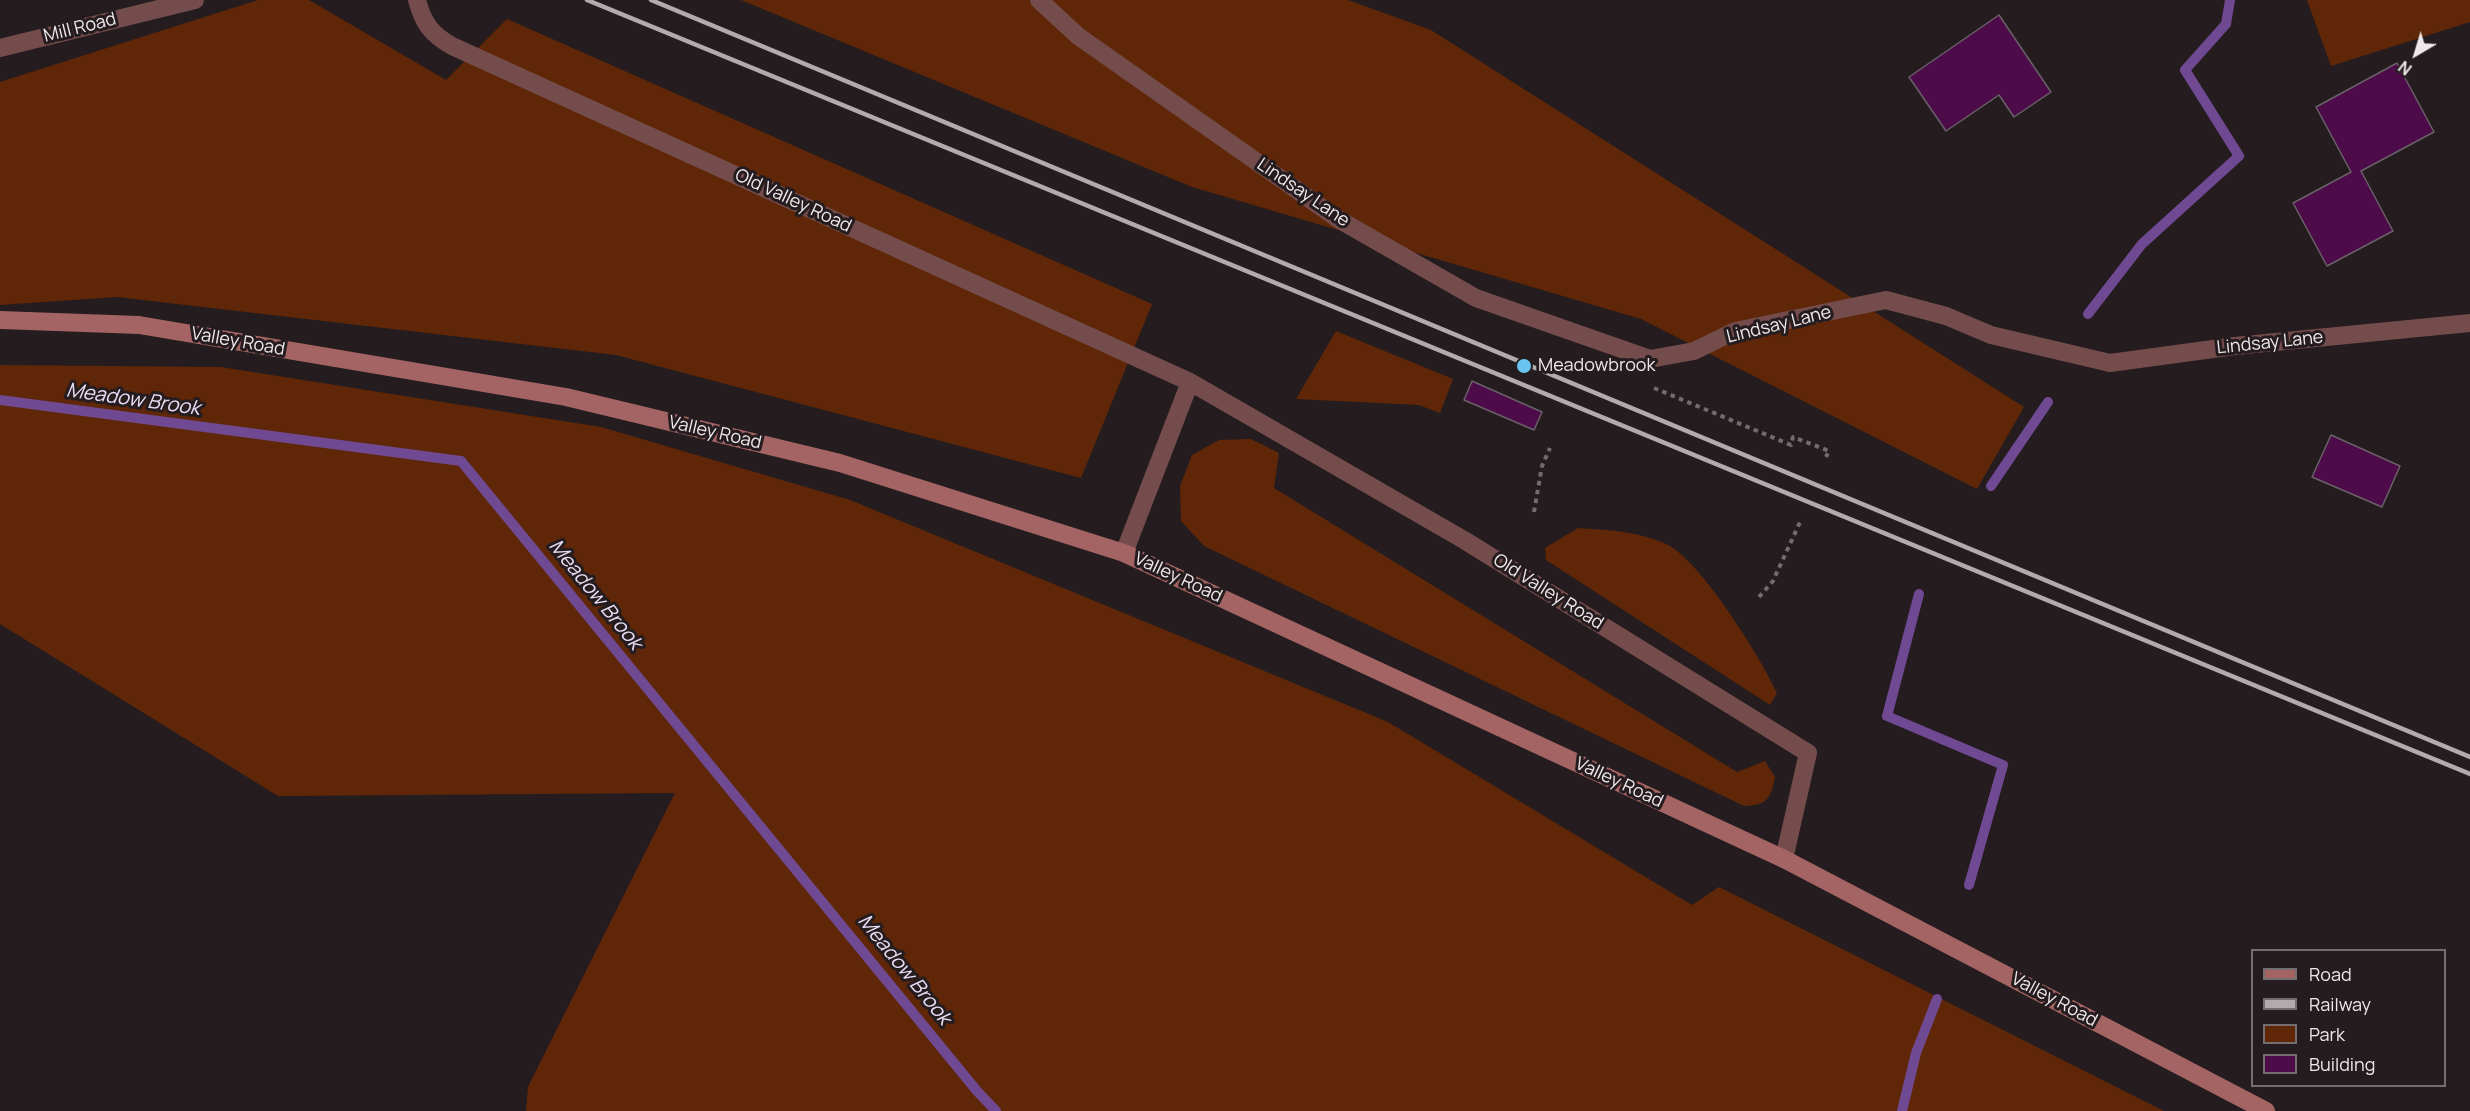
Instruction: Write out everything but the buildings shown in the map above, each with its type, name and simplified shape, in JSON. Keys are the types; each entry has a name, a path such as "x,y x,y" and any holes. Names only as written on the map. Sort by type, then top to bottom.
{"main road":[{"name":"Valley Road","path":"0,320 139,325 566,397 840,463 1124,553 1784,859 2266,1111"}],"street":[{"name":"Mill Road","path":"0,48 195,0"},
{"name":"Old Valley Road","path":"417,0 422,21 435,36 452,46 1190,382 1464,540 1808,753 1784,859"},
{"name":"Lindsay Lane","path":"1039,0 1078,36 1338,219 1476,298 1650,359 1694,351 1736,332 1886,300 1946,316 1991,335 2110,363 2235,346 2470,323"},
{"path":"1124,553 1190,382"}],"path":[{"path":"1650,386 1791,445 1793,437 1829,451 1826,457"},
{"path":"1534,512 1542,466 1550,448"},
{"path":"1759,597 1773,581 1801,520"}],"green space":[{"path":"258,0 309,0 446,80 507,19 1152,304 1081,478 616,355 117,297 0,305 0,82"},
{"path":"741,0 1348,0 1431,30 2024,407 1977,489 1641,319 1192,187"},
{"path":"2307,0 2470,0 2470,22 2331,66"},
{"path":"1336,331 1453,379 1440,413 1419,405 1296,399"},
{"path":"0,365 221,367 601,427 850,500 1388,722 1692,905 1719,887 2164,1111 526,1111 528,1087 675,793 278,796 0,624"},
{"path":"1251,439 1279,453 1274,488 1737,772 1765,761 1775,777 1772,791 1767,799 1758,804 1744,806 1204,546 1181,521 1180,486 1192,455 1219,440"},
{"path":"1578,528 1643,536 1664,543 1678,552 1710,587 1757,657 1777,693 1770,705 1546,560 1545,548"}],"waterway":[{"path":"2088,314 2142,244 2239,156 2185,70 2226,24 2230,0"},
{"name":"Meadow Brook","path":"0,400 461,461 977,1091 996,1111"},
{"path":"1991,486 2048,402"},
{"path":"1919,594 1887,716 2003,765 1969,885"},
{"path":"1902,1111 1916,1053 1937,999"}],"railway":[{"path":"587,0 2470,774"},
{"path":"651,0 2470,757"}],"place":[{"name":"Meadowbrook","path":"1524,366"}]}
